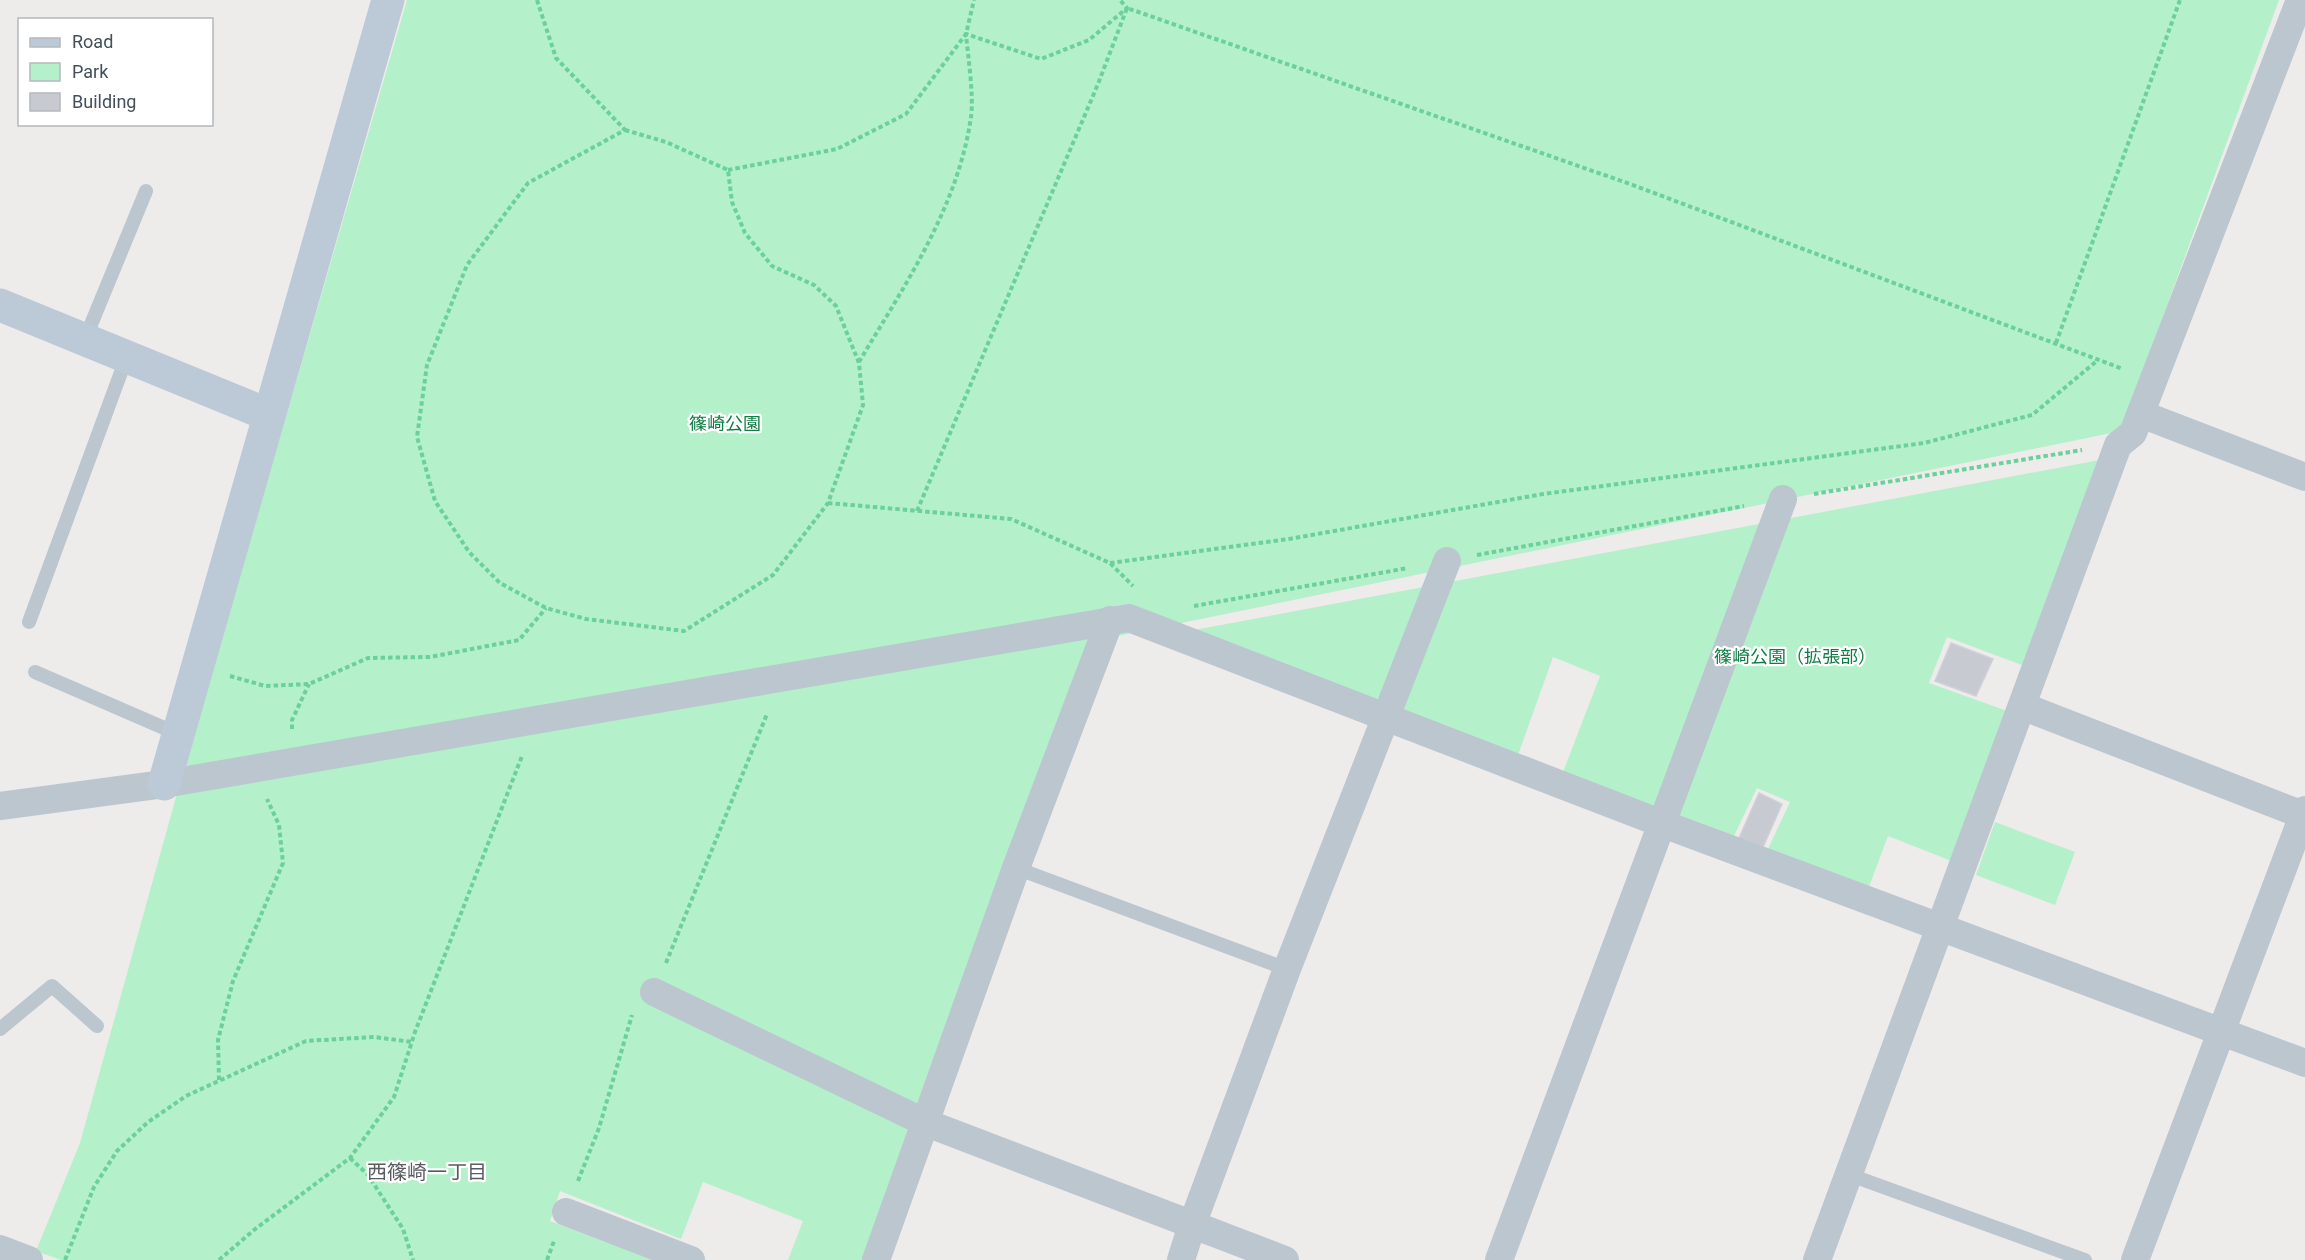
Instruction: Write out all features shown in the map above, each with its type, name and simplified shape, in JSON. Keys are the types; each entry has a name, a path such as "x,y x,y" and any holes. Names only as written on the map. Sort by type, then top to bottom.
{"street":[{"path":"164,784 388,0"},
{"path":"1817,1260 2118,444 2133,433 2141,414 2300,0"},
{"path":"0,305 269,415"},
{"path":"2141,414 2305,477"},
{"path":"1499,1260 1784,499"},
{"path":"1181,1260 1287,969 1384,716 1447,561"},
{"path":"0,806 255,769 1129,618 1663,824 2305,1063"},
{"path":"876,1260 1016,868 1110,620"},
{"path":"2022,706 2304,813 2135,1260"},
{"path":"654,992 924,1122 1285,1260"},
{"path":"566,1212 691,1260"},
{"path":"0,1249 29,1260"}],"lane":[{"path":"85,339 146,191"},
{"path":"29,622 127,356"},
{"path":"35,672 178,734"},
{"path":"1016,868 1287,969"},
{"path":"0,1029 52,986 97,1026"},
{"path":"1850,1175 2085,1260"}],"path":[{"path":"537,0 556,58 626,130 666,142 728,170 837,149 906,114 966,34"},
{"path":"859,363 927,248 959,173 971,114 966,34 974,0"},
{"path":"1120,0 1127,8 1630,184 2154,380"},
{"path":"2056,343 2180,0"},
{"path":"966,34 1041,58 1089,40 1127,8"},
{"path":"917,511 1093,95 1127,8"},
{"path":"626,130 528,183 467,266 427,364 417,437 435,501 469,552 500,583 546,608 586,619 684,631 773,575 828,504 862,405 859,363 836,306 814,285 772,266 745,233 732,202 728,170"},
{"path":"1110,563 1289,539 1543,494 1924,443 2032,415 2099,360"},
{"path":"1193,606 1784,499 2118,444"},
{"path":"828,504 1011,519 1110,563 1134,588"},
{"path":"198,666 265,686 309,684 368,658 430,657 519,640 546,608"},
{"path":"290,763 292,720 309,684"},
{"path":"219,1260 254,1230 350,1158 394,1097 412,1042 537,720"},
{"path":"219,1080 218,1040 233,981 283,863 279,825 255,769"},
{"path":"64,1260 94,1186 117,1151 148,1122 186,1096 306,1041 375,1037 412,1042"},
{"path":"350,1158 368,1175 403,1229 413,1260"}],"green space":[{"name":"篠崎公園","path":"407,0 2279,0 2121,431 1088,642 916,1106 862,1260 788,1260 803,1221 703,1182 681,1239 560,1191 550,1221 653,1260 61,1260 36,1251 80,1143 186,761"},
{"name":"篠崎公園（拡張部）","path":"2105,459 2027,667 1947,637 1929,683 2010,712 1954,862 1888,836 1869,887 1768,849 1790,802 1757,788 1734,836 1563,772 1600,676 1553,657 1518,755 1189,631"},
{"path":"1995,822 2075,852 2055,905 1976,875"}],"building":[{"path":"1951,643 1993,659 1976,696 1935,681"},
{"path":"1759,793 1782,804 1763,847 1739,838"}],"district":[{"name":"西篠崎一丁目","path":"427,1172"}]}
